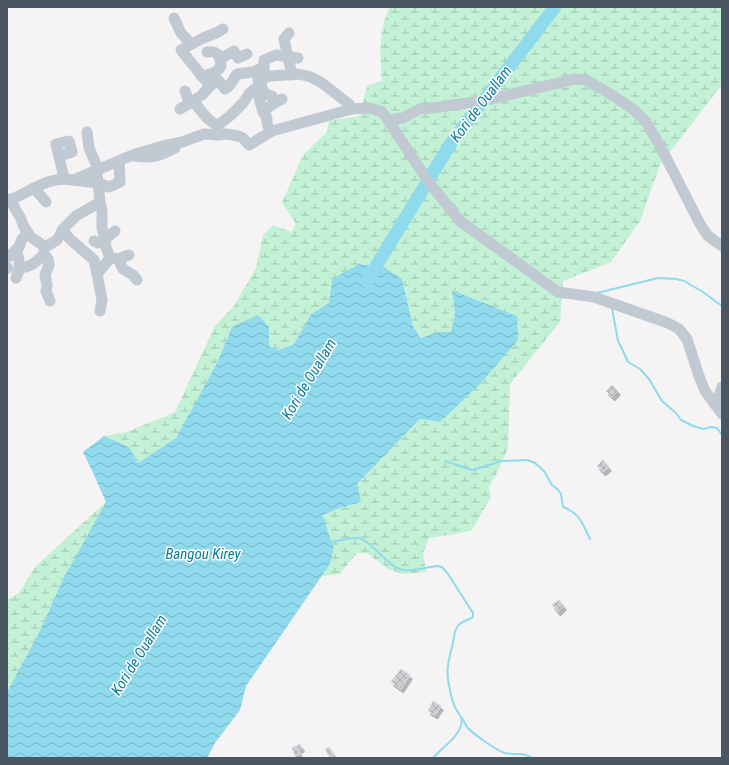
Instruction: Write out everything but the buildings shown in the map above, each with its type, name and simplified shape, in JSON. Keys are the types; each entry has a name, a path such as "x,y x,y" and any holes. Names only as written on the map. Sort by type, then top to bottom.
{"street":[{"path":"174,18 181,33 191,44"},
{"path":"210,86 195,71 181,50 223,29"},
{"path":"289,33 284,39 293,58 292,75"},
{"path":"195,71 211,74 218,71 221,66 218,53 214,51 207,52"},
{"path":"220,59 234,51 238,58 247,54"},
{"path":"272,131 268,128 267,118 263,112 259,98 273,96 263,76 264,60 276,55 293,58"},
{"path":"180,109 202,95 216,80 219,81 225,89 231,85 237,74 253,72 263,76 299,74 310,77 350,104 352,108"},
{"path":"217,131 243,104 248,94 263,76"},
{"path":"388,120 403,118 420,109 483,101 575,79 586,80 623,102 646,122 700,224 708,236 722,246"},
{"path":"185,91 188,99 193,101 217,131"},
{"path":"69,179 97,170 131,156 217,131 243,138 249,145 272,131 352,108 370,108 382,112 428,181 460,221 558,292 594,297 668,323 679,329 687,339 705,391 722,414"},
{"path":"87,132 89,148 96,164 102,210 100,240"},
{"path":"50,301 46,291 47,285 45,275 49,266 48,259 44,250 31,237 24,227 20,217 9,200 17,198 37,186 66,186 69,179 60,156"},
{"path":"69,179 98,183 109,187 120,182 119,160"},
{"path":"37,186 46,202"},
{"path":"16,250 20,258 18,273 32,265 47,246 56,240 62,230 76,216 100,202"},
{"path":"62,230 94,260 102,300 100,311"},
{"path":"100,240 115,231"},
{"path":"7,265 19,247 22,239 28,233"},
{"path":"100,240 106,247 119,257 123,269 138,280"},
{"path":"97,274 119,257"},
{"path":"714,404 722,387"}],"green space":[{"path":"390,7 722,7 722,85 660,165 640,221 611,262 563,281 560,322 510,384 508,448 489,487 491,497 472,530 429,538 423,553 426,572 402,574 388,569 367,553 357,553 340,574 322,576 330,564 334,547 323,515 340,508 357,484 420,419 440,422 518,340 517,316 452,290 455,313 451,332 438,332 422,338 413,326 402,279 332,279 329,303 311,314 294,344 278,350 269,346 269,327 232,327 217,363 176,438 138,463 129,447 104,436 127,432 175,412 215,326 234,306 256,268 263,235 273,225 292,232 296,224 282,203 303,155 327,132 329,121 359,116 367,86 382,81 380,53 383,24"},
{"path":"106,502 63,579 39,633 7,692 7,600 19,593 35,567"}],"water":[{"name":"Bangou Kirey","path":"359,264 385,268 402,279 413,326 421,338 438,332 451,332 455,313 452,290 517,316 518,340 481,383 440,422 420,419 357,484 361,502 323,515 334,547 330,564 246,686 240,710 215,743 207,758 7,758 7,692 39,633 63,579 106,502 83,452 104,436 129,447 138,463 176,438 217,363 232,327 258,315 269,327 269,346 278,350 294,344 311,314 329,303 332,279"}],"waterway":[{"name":"Kori de Ouallam","path":"367,281 451,143 555,7"},
{"path":"597,293 658,278 676,279 684,281 703,292 722,306"},
{"path":"612,308 618,341 628,362 640,369 649,379 662,401 676,413 681,420 703,429 711,427 717,428 722,435"},
{"path":"445,461 472,470 502,461 528,460 535,463 544,471 552,485 561,494 563,507 574,513 583,524 590,539"},
{"path":"332,542 351,538 363,540 391,564 403,570 415,570 437,566 442,567 473,613 473,617 461,623 454,634 448,666 448,680 451,695 454,706 461,718 462,723 456,735 433,758"},
{"path":"462,718 470,730 496,749 505,753 522,754 532,758"}]}
